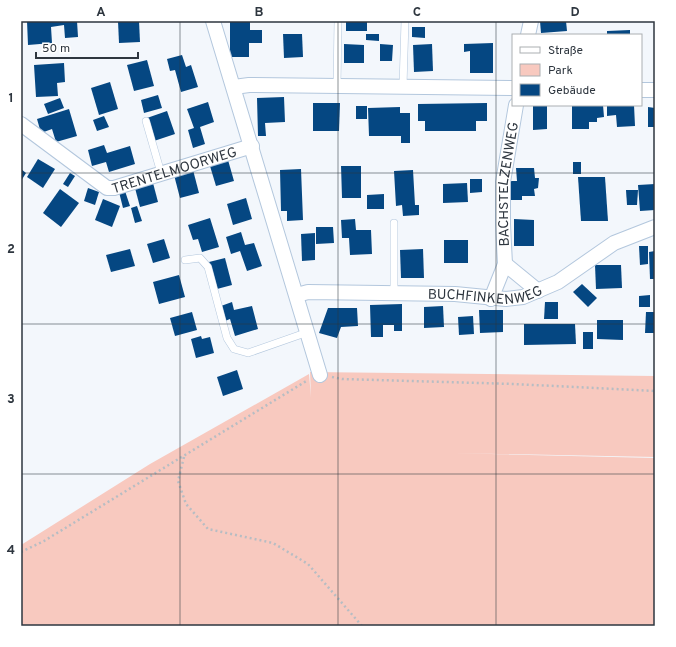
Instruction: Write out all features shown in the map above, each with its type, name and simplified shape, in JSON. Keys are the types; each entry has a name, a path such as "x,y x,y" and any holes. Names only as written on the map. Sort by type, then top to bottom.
{"street":[{"name":"TRENTELMOORWEG","path":"213,21 320,375"},
{"path":"528,34 531,21"},
{"path":"234,87 249,85 512,88"},
{"path":"642,90 655,90"},
{"name":"BACHSTELZENWEG","path":"491,299 505,264 502,224 504,182 516,106"},
{"name":"TRENTELMOORWEG","path":"21,124 107,188 114,188 252,146"},
{"name":"BUCHFINKENWEG","path":"297,295 308,292 455,294 491,299 523,297 558,282 614,243 655,227"},
{"name":"BACHSTELZENWEG","path":"505,264 538,291"}],"lane":[{"path":"337,86 338,21"},
{"path":"404,86 405,21"},
{"path":"146,121 161,173"},
{"path":"394,223 394,293"},
{"path":"185,260 200,258 208,267 226,338 234,349 248,352 308,332"}],"path":[{"path":"21,552 44,541 184,457 307,380 320,375 342,379 514,384 655,391"},
{"path":"184,457 178,481 186,504 208,529 273,543 308,564 362,626"}],"green space":[{"path":"310,372 655,376 655,457 452,453 655,458 655,626 21,626 21,545 150,464 309,374 311,397"}],"building":[{"path":"27,21 77,21 78,37 65,38 64,25 51,27 52,43 28,45"},
{"path":"118,21 139,21 140,42 119,43"},
{"path":"230,21 250,21 250,30 262,30 262,43 249,43 249,57 230,57"},
{"path":"346,21 367,21 367,31 346,31"},
{"path":"540,21 566,21 567,31 541,33"},
{"path":"412,27 425,27 425,38 412,37"},
{"path":"630,30 630,34 607,34 607,31"},
{"path":"283,34 302,34 303,57 284,58"},
{"path":"366,34 379,34 379,41 366,40"},
{"path":"493,43 493,73 470,73 470,51 464,52 464,44"},
{"path":"344,44 364,45 364,63 344,63"},
{"path":"380,44 393,45 392,61 380,61"},
{"path":"432,44 433,71 414,72 413,45"},
{"path":"182,55 186,67 191,65 198,87 181,92 175,70 170,71 167,59"},
{"path":"147,60 154,86 134,91 127,65"},
{"path":"64,63 65,82 57,83 58,96 36,97 34,65"},
{"path":"110,82 118,109 99,115 91,88"},
{"path":"158,95 162,108 144,113 141,100"},
{"path":"284,97 285,122 265,123 266,136 258,136 257,98"},
{"path":"60,98 64,108 48,114 44,104"},
{"path":"208,102 214,122 200,127 205,144 193,148 188,130 194,128 187,109"},
{"path":"313,103 340,103 339,131 313,131"},
{"path":"487,103 487,121 476,121 476,131 425,131 425,121 418,121 418,104"},
{"path":"356,106 367,106 367,119 356,119"},
{"path":"533,106 547,106 547,129 533,130"},
{"path":"572,106 603,106 604,117 597,118 597,122 589,122 589,129 572,129"},
{"path":"607,106 634,106 635,126 617,127 616,115 607,116"},
{"path":"400,107 400,113 410,113 410,143 401,143 401,136 369,136 368,108"},
{"path":"648,107 655,108 655,127 648,127"},
{"path":"69,109 77,136 56,142 52,129 41,133 37,119"},
{"path":"167,111 175,134 154,141 147,118"},
{"path":"104,116 109,127 97,131 93,120"},
{"path":"104,145 107,153 130,146 135,164 109,172 106,162 92,166 88,150"},
{"path":"38,159 55,169 43,188 27,177"},
{"path":"228,160 234,181 216,186 210,166"},
{"path":"573,162 581,162 581,174 573,174"},
{"path":"341,166 361,166 361,198 342,198"},
{"path":"516,168 534,168 535,178 539,178 538,188 534,189 535,196 522,196 522,200 511,200 511,181 517,181"},
{"path":"21,169 26,173 21,181"},
{"path":"301,169 303,220 287,221 287,211 281,211 280,170"},
{"path":"193,170 199,193 180,198 174,175"},
{"path":"413,170 415,205 419,205 419,215 403,216 402,205 396,206 394,171"},
{"path":"70,173 75,176 68,187 63,184"},
{"path":"578,177 605,177 608,221 581,221"},
{"path":"470,179 482,179 482,192 470,193"},
{"path":"153,183 158,202 140,207 135,188"},
{"path":"467,183 468,202 443,203 443,184"},
{"path":"655,184 655,210 640,211 638,185"},
{"path":"88,188 99,192 95,205 84,201"},
{"path":"60,189 79,203 61,227 43,213"},
{"path":"626,190 638,190 637,205 627,205"},
{"path":"125,191 130,206 123,208 119,192"},
{"path":"384,194 384,209 367,209 367,195"},
{"path":"246,198 252,219 233,225 227,204"},
{"path":"103,199 120,206 112,227 95,220"},
{"path":"137,206 142,221 135,223 131,208"},
{"path":"210,218 219,247 202,252 198,239 193,240 188,225"},
{"path":"355,219 356,230 371,230 372,254 350,255 349,238 342,238 341,220"},
{"path":"514,219 534,220 534,246 514,246"},
{"path":"316,227 333,227 334,243 316,244"},
{"path":"241,232 245,245 254,243 262,266 247,271 240,251 231,254 226,237"},
{"path":"315,233 315,260 302,261 301,234"},
{"path":"164,239 170,258 153,263 147,244"},
{"path":"444,240 468,240 468,263 444,263"},
{"path":"639,246 648,246 648,264 640,265"},
{"path":"130,249 135,266 111,272 106,255"},
{"path":"423,249 424,278 401,278 400,250"},
{"path":"655,251 655,279 650,279 649,252"},
{"path":"225,258 232,285 217,289 209,262"},
{"path":"595,265 621,265 622,288 596,289"},
{"path":"179,275 185,297 159,304 153,282"},
{"path":"582,284 597,298 588,307 573,292"},
{"path":"650,295 650,307 639,307 639,296"},
{"path":"232,302 234,310 252,306 258,329 235,336 230,319 225,321 221,306"},
{"path":"545,302 558,302 558,319 544,319"},
{"path":"402,304 402,331 394,331 394,325 383,325 383,337 371,337 370,305"},
{"path":"443,306 444,327 424,328 424,307"},
{"path":"328,308 357,308 358,326 341,327 337,338 319,333"},
{"path":"479,310 503,310 503,332 480,333"},
{"path":"192,312 197,330 175,336 170,318"},
{"path":"646,312 655,312 655,333 645,333"},
{"path":"473,316 474,334 459,335 458,317"},
{"path":"597,320 623,320 623,340 597,339"},
{"path":"524,324 575,324 576,344 524,345"},
{"path":"583,332 593,332 593,349 583,349"},
{"path":"201,336 202,339 210,337 214,353 196,358 191,339"},
{"path":"237,370 243,389 223,396 217,377"}]}
